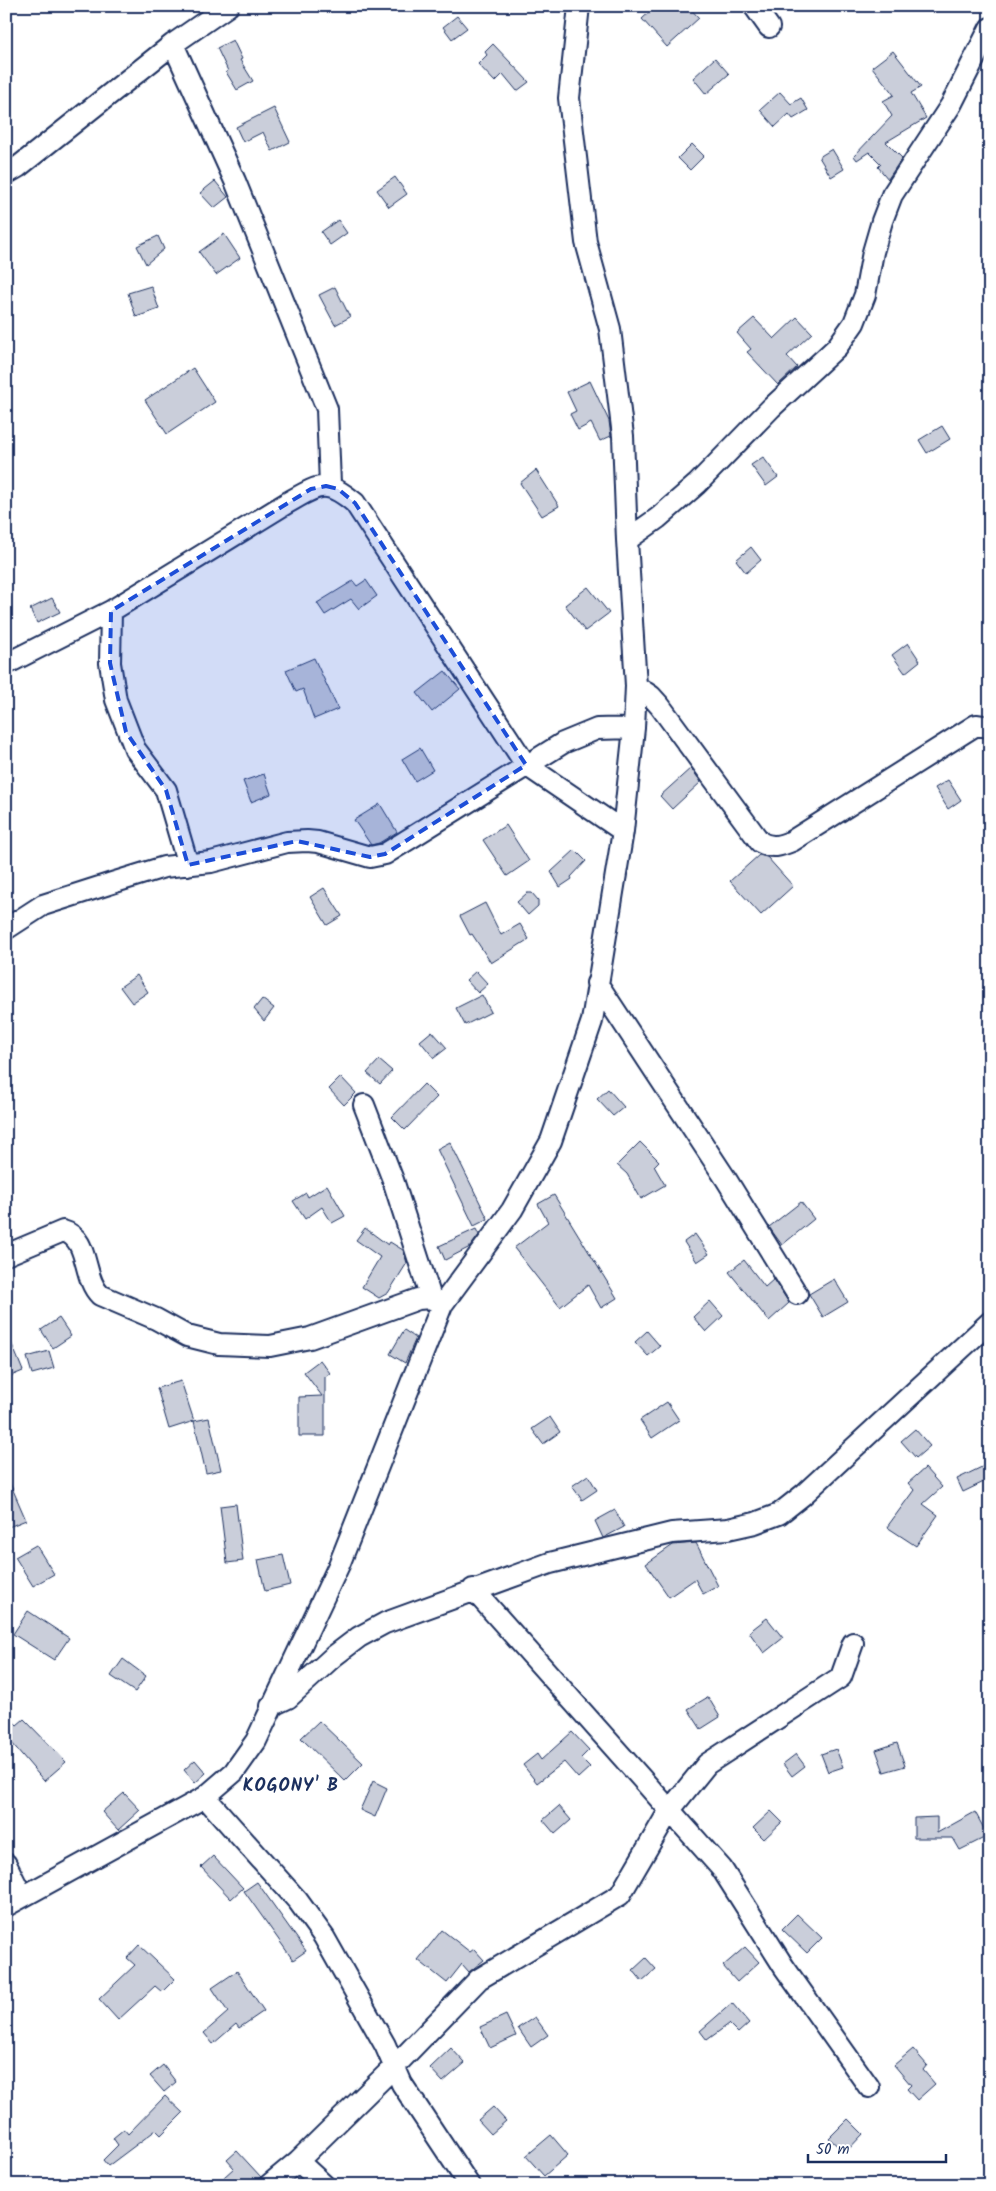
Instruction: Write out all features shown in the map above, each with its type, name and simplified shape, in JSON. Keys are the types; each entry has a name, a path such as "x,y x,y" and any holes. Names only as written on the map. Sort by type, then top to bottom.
{"street":[{"path":"6,174 18,167 173,44 228,6"},
{"path":"6,1864 14,1901 205,1797 234,1772 256,1741 339,1565 436,1301 512,1210 551,1141 592,1021 623,831 634,728 636,686 626,540 623,436 610,330 586,242 569,98 579,6"},
{"path":"754,6 769,27"},
{"path":"626,540 658,518 697,484 771,408 837,347 854,323 865,295 873,252 892,195 952,105 990,28"},
{"path":"6,664 111,611 303,494 330,484 327,409 235,181 173,44"},
{"path":"326,486 338,489 354,503 526,765 623,831"},
{"path":"111,611 110,663 116,700 135,749 166,790 188,865"},
{"path":"636,686 651,696 660,706 760,842 769,847 779,846 792,840 976,725 990,727"},
{"path":"6,930 44,905 164,867 220,860 297,841 318,842 370,857 385,854 563,743 597,729 634,728"},
{"path":"597,983 726,1178 797,1294"},
{"path":"364,1105 436,1301"},
{"path":"6,1255 63,1231 72,1233 78,1240 94,1290 100,1296 156,1319 187,1336 220,1344 270,1346 310,1338 398,1305 436,1301"},
{"path":"271,1706 288,1698 334,1656 359,1637 385,1623 473,1589 550,1563 662,1536 728,1529 755,1524 779,1514 803,1495 990,1322"},
{"path":"473,1589 722,1869 784,1967 869,2087"},
{"path":"269,2185 298,2161 479,1980 620,1895 669,1811 706,1764 842,1677 852,1644"},
{"path":"205,1797 298,1901 324,1937 386,2046 394,2067 412,2102 470,2185"},
{"path":"298,2161 324,2185"}],"highlighted area":[{"path":"326,486 338,489 355,503 526,765 385,854 370,857 297,841 188,865 166,790 126,732 110,663 111,611 311,489"}],"building":[{"path":"656,6 688,6 699,18 667,47 642,19"},
{"path":"457,16 467,28 452,39 443,27"},
{"path":"233,40 242,59 240,60 253,81 237,90 226,72 228,71 217,48"},
{"path":"493,44 529,82 517,91 503,74 495,82 478,64 487,55 485,52"},
{"path":"893,51 921,87 911,93 926,118 886,142 902,158 888,179 878,167 881,164 869,152 857,160 854,156 892,116 883,101 894,95 872,67"},
{"path":"715,58 729,74 706,94 693,78"},
{"path":"780,92 791,104 801,98 808,110 793,119 789,114 775,127 760,110"},
{"path":"274,108 290,142 272,151 263,132 243,142 236,127"},
{"path":"692,144 704,156 690,170 678,158"},
{"path":"832,149 844,169 831,177 819,157"},
{"path":"395,177 407,194 389,207 377,190"},
{"path":"215,181 228,197 214,208 200,193"},
{"path":"338,220 347,233 330,245 321,232"},
{"path":"224,234 240,258 216,275 199,252"},
{"path":"158,236 164,249 146,264 137,246"},
{"path":"151,286 159,309 136,317 128,293"},
{"path":"335,287 350,317 335,325 319,295"},
{"path":"797,317 812,333 787,356 797,367 778,385 747,352 751,349 737,333 754,318 774,339"},
{"path":"193,368 215,402 167,434 145,400"},
{"path":"590,381 609,421 611,436 600,441 591,423 578,430 570,414 576,411 567,392"},
{"path":"942,426 950,439 927,453 919,440"},
{"path":"763,457 778,477 766,486 751,465"},
{"path":"536,470 559,506 542,516 520,483"},
{"path":"751,547 761,560 746,573 736,560"},
{"path":"366,580 377,596 359,609 351,599 325,615 317,603 353,581 357,586"},
{"path":"588,587 609,613 585,631 565,605"},
{"path":"52,598 60,612 37,623 30,609"},
{"path":"908,643 920,661 905,673 892,655"},
{"path":"314,658 338,709 314,719 303,689 296,692 286,670"},
{"path":"445,671 460,689 432,712 417,693"},
{"path":"420,748 433,770 415,781 402,759"},
{"path":"691,768 701,782 672,809 660,796"},
{"path":"264,774 271,794 251,802 243,781"},
{"path":"948,780 961,800 948,809 935,788"},
{"path":"380,804 397,832 379,843 371,845 354,820"},
{"path":"506,825 529,861 507,876 483,840"},
{"path":"575,850 586,861 571,877 572,879 560,887 551,872"},
{"path":"759,855 767,857 793,886 761,915 730,881"},
{"path":"324,888 342,916 327,925 310,897"},
{"path":"527,893 532,893 538,900 538,906 528,915 517,902"},
{"path":"485,903 501,935 520,924 529,939 491,963 472,934 470,935 460,916"},
{"path":"476,971 488,984 478,993 466,980"},
{"path":"137,975 148,992 132,1003 120,987"},
{"path":"482,995 491,1012 465,1025 456,1008"},
{"path":"262,999 274,1008 264,1021 254,1009"},
{"path":"432,1031 447,1048 434,1058 420,1041"},
{"path":"379,1060 392,1071 380,1084 367,1073"},
{"path":"341,1077 356,1093 344,1105 329,1089"},
{"path":"424,1084 437,1097 405,1130 392,1117"},
{"path":"608,1089 624,1107 613,1116 597,1099"},
{"path":"450,1142 488,1219 474,1226 437,1149"},
{"path":"640,1142 659,1161 654,1166 665,1185 641,1199 627,1174 617,1165"},
{"path":"327,1185 345,1216 332,1223 322,1207 305,1219 293,1201 306,1193 308,1197"},
{"path":"554,1195 617,1298 601,1308 588,1285 560,1307 514,1248 548,1222 538,1204"},
{"path":"801,1202 814,1219 782,1245 769,1227"},
{"path":"365,1228 388,1245 390,1242 403,1250 407,1263 388,1293 379,1298 362,1287 380,1257 356,1240"},
{"path":"476,1229 479,1235 470,1247 445,1260 439,1246"},
{"path":"695,1234 709,1254 697,1262 684,1242"},
{"path":"744,1260 765,1287 774,1279 789,1303 769,1321 729,1272"},
{"path":"834,1279 848,1302 823,1317 809,1294"},
{"path":"710,1301 723,1316 706,1332 693,1317"},
{"path":"59,1318 71,1336 53,1348 41,1330"},
{"path":"6,1330 23,1371 6,1378"},
{"path":"404,1330 416,1338 405,1363 390,1354"},
{"path":"647,1331 660,1346 648,1356 635,1342"},
{"path":"49,1351 54,1368 32,1374 27,1357"},
{"path":"320,1360 330,1373 325,1377 325,1436 299,1436 299,1397 322,1396 304,1372"},
{"path":"181,1381 194,1421 169,1429 157,1388"},
{"path":"667,1402 679,1420 652,1438 640,1420"},
{"path":"550,1417 560,1432 543,1444 532,1429"},
{"path":"209,1418 221,1470 206,1473 194,1421"},
{"path":"915,1429 930,1446 916,1458 901,1441"},
{"path":"990,1463 990,1479 963,1492 957,1479"},
{"path":"925,1468 942,1487 923,1504 938,1515 916,1546 887,1527 914,1490 908,1483"},
{"path":"6,1474 26,1520 6,1528"},
{"path":"588,1475 597,1490 582,1500 572,1486"},
{"path":"236,1504 243,1561 227,1563 220,1506"},
{"path":"615,1510 624,1527 603,1538 595,1521"},
{"path":"696,1543 718,1586 703,1594 695,1579 669,1597 646,1564 673,1545"},
{"path":"36,1545 54,1574 33,1586 15,1557"},
{"path":"283,1555 290,1585 265,1591 258,1560"},
{"path":"28,1611 69,1638 54,1660 13,1634"},
{"path":"767,1618 783,1638 764,1653 749,1632"},
{"path":"123,1659 146,1676 135,1692 111,1676"},
{"path":"708,1697 720,1717 701,1729 688,1709"},
{"path":"6,1714 17,1725 24,1719 66,1762 44,1781 6,1736"},
{"path":"319,1721 363,1763 345,1781 301,1738"},
{"path":"572,1732 589,1750 581,1758 590,1767 578,1778 564,1762 537,1783 523,1765 537,1754 541,1760"},
{"path":"897,1743 905,1766 884,1772 876,1750"},
{"path":"836,1749 843,1767 828,1772 821,1754"},
{"path":"796,1754 805,1766 792,1776 783,1764"},
{"path":"195,1760 206,1773 195,1783 184,1770"},
{"path":"373,1781 387,1788 375,1817 360,1810"},
{"path":"124,1793 140,1810 118,1830 102,1812"},
{"path":"559,1806 571,1820 555,1834 543,1820"},
{"path":"771,1811 782,1822 764,1839 753,1828"},
{"path":"975,1812 988,1836 960,1850 953,1838 914,1838 914,1818 937,1817 937,1833"},
{"path":"213,1856 243,1888 231,1899 201,1867"},
{"path":"257,1882 306,1951 293,1960 244,1891"},
{"path":"797,1914 822,1938 807,1953 782,1929"},
{"path":"442,1930 470,1952 474,1949 484,1960 469,1972 462,1964 447,1983 418,1960"},
{"path":"139,1945 175,1979 162,1992 155,1986 118,2020 99,1999 135,1965 127,1958"},
{"path":"745,1947 759,1962 737,1982 723,1966"},
{"path":"646,1958 656,1969 642,1981 633,1970"},
{"path":"237,1971 264,2011 239,2028 236,2024 213,2044 204,2033 228,2012 212,1988"},
{"path":"732,2003 749,2023 738,2033 729,2024 707,2040 700,2031"},
{"path":"506,2015 516,2036 490,2048 480,2027"},
{"path":"535,2017 548,2035 531,2047 518,2028"},
{"path":"451,2048 465,2063 443,2082 430,2068"},
{"path":"913,2049 927,2065 923,2070 935,2084 917,2100 907,2089 911,2085 894,2065"},
{"path":"163,2065 176,2082 164,2092 150,2076"},
{"path":"165,2096 183,2113 161,2135 156,2130 108,2166 103,2160 118,2145 113,2138 124,2129 128,2134"},
{"path":"493,2107 506,2121 491,2134 478,2120"},
{"path":"848,2119 863,2134 845,2153 829,2138"},
{"path":"551,2135 568,2155 544,2176 526,2156"},
{"path":"237,2151 261,2177 257,2185 232,2185 224,2177 234,2168 227,2160"}],"district":[{"name":"KOGONY' B","path":"291,1785"}]}
